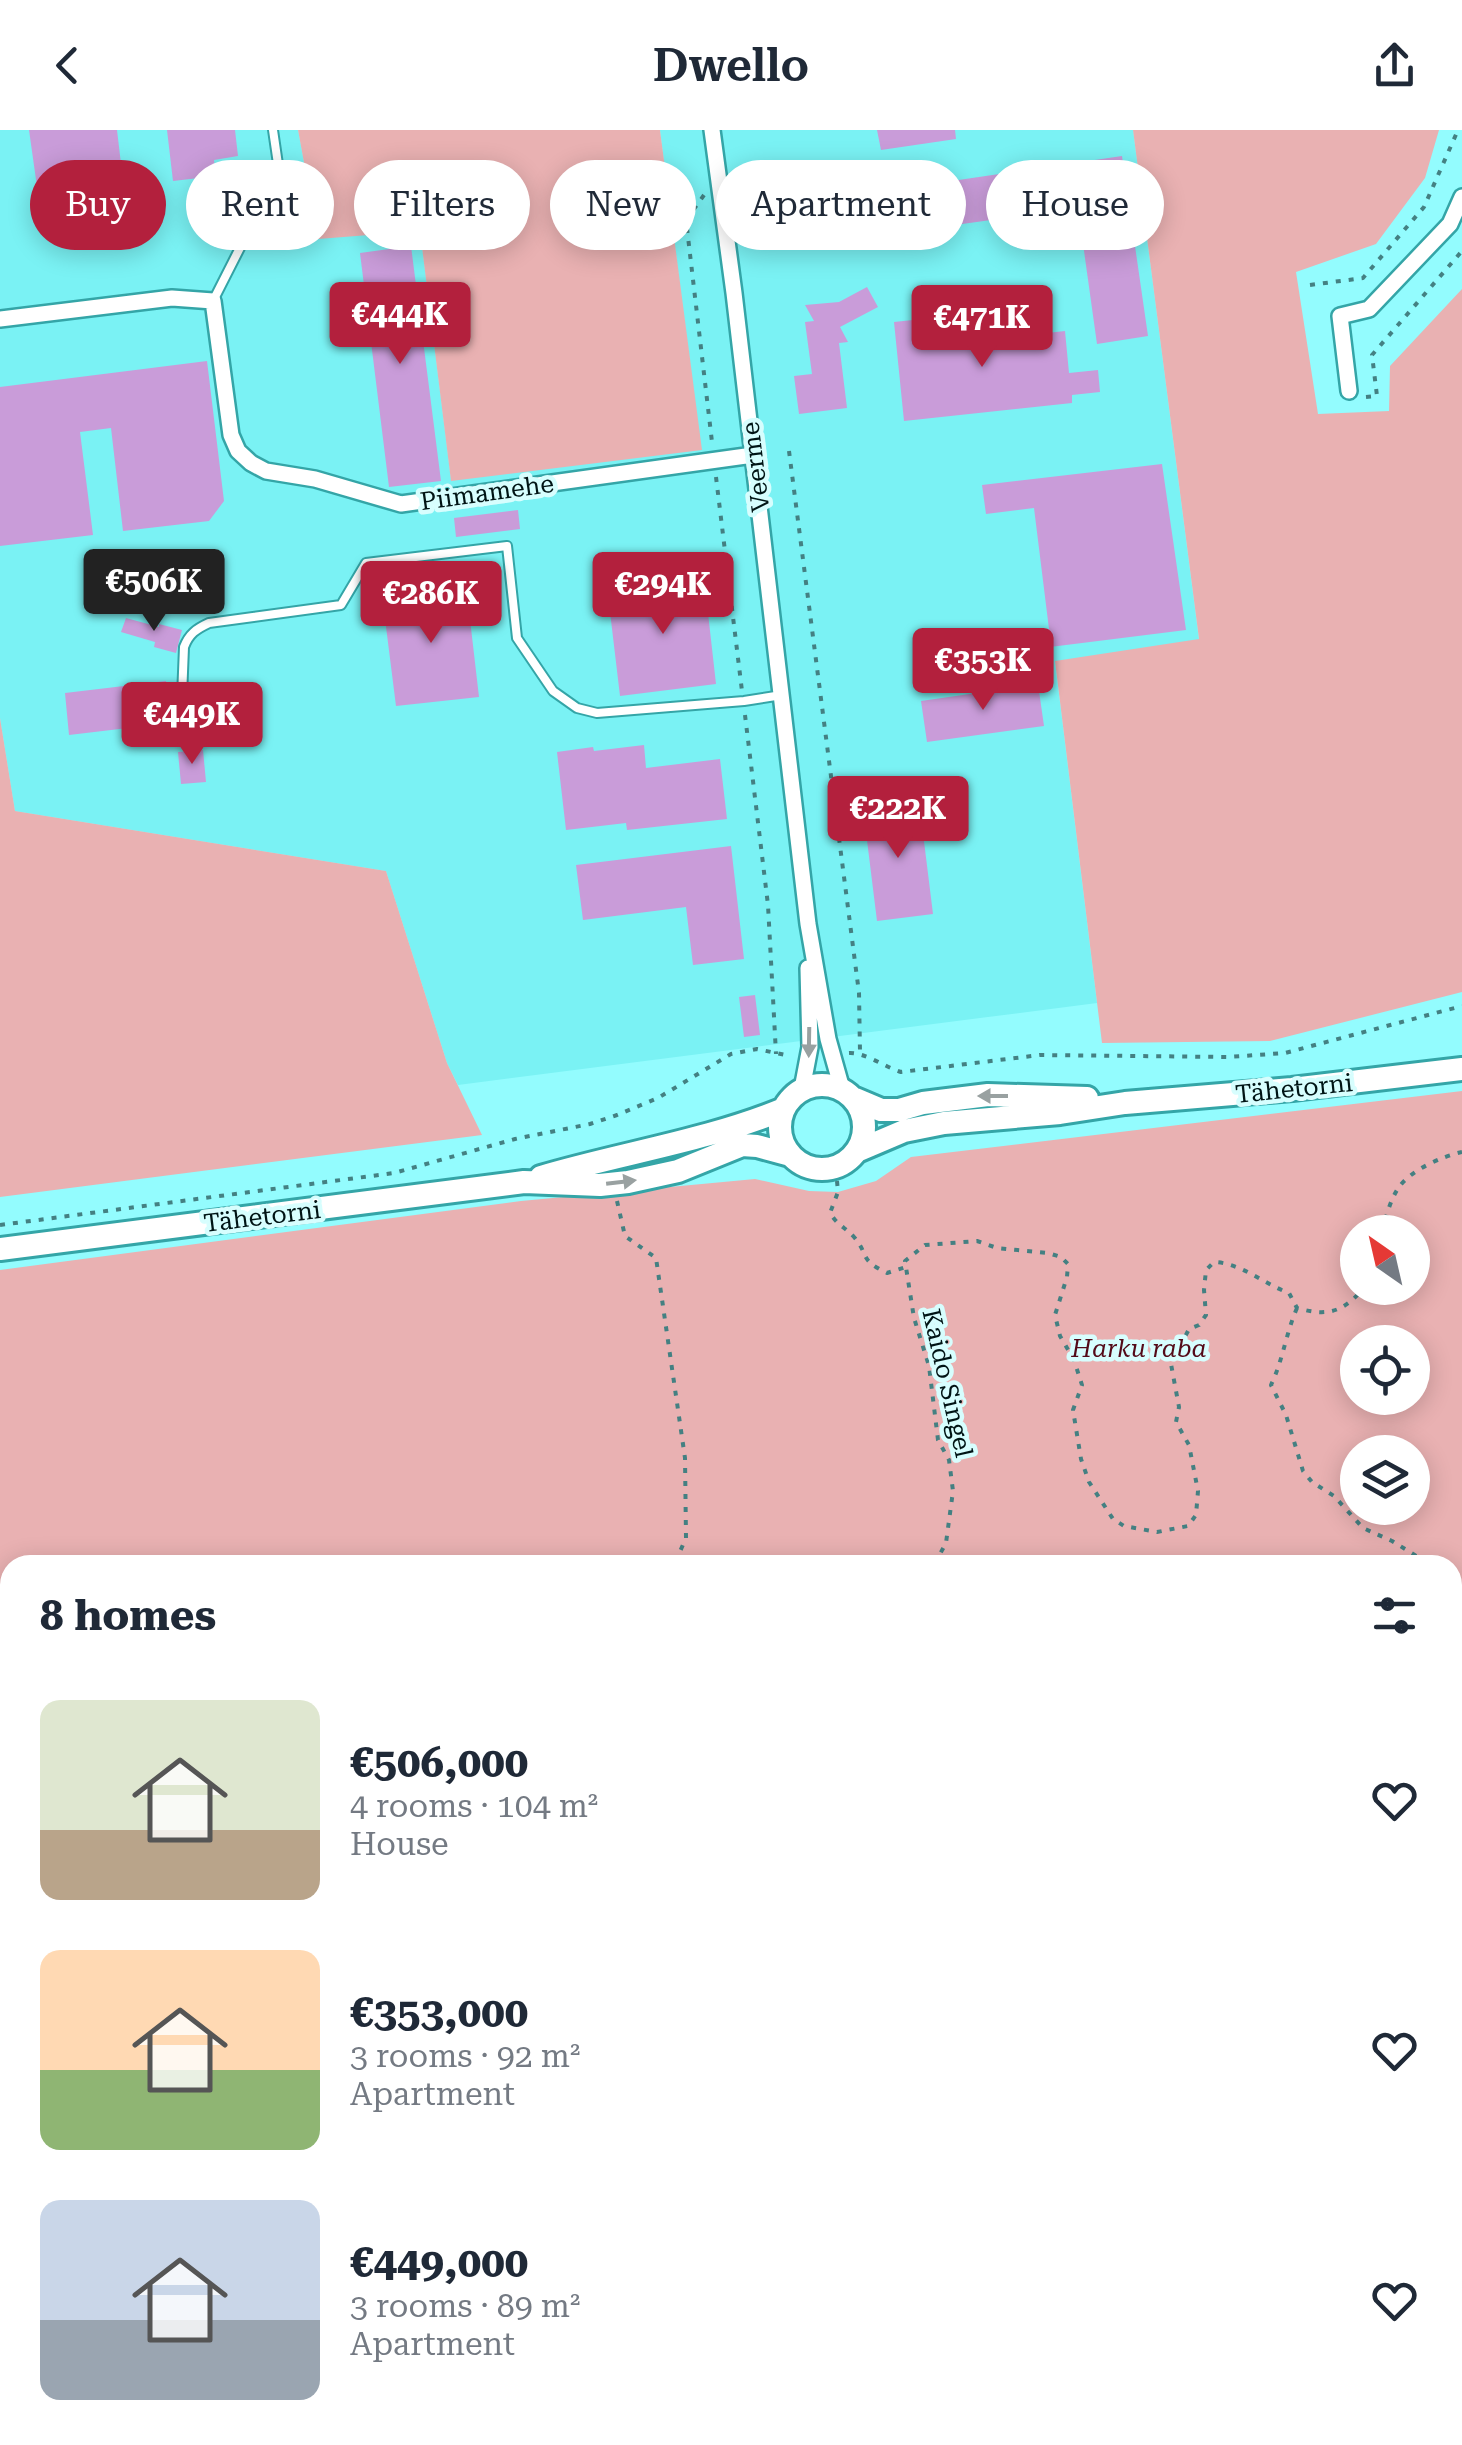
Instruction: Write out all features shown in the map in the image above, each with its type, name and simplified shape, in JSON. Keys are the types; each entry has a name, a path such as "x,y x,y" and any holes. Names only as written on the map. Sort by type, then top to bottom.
{"street":[{"name":"Veerme","path":"712,130 717,160"},
{"path":"1355,394 1340,316 1369,310 1450,224 1462,197"},
{"name":"Veerme","path":"728,250 808,924 828,1039 848,1094"},
{"path":"0,319 172,298 213,301"},
{"name":"Piimamehe","path":"213,301 230,435 238,451 266,471 315,479 401,504 753,455"},
{"name":"Veerme","path":"802,1089 810,1047 808,924"},
{"name":"Tähetorni","path":"857,1151 904,1131 944,1123 1462,1069"},
{"path":"818,1084 848,1094 862,1111 865,1125 857,1151 843,1164 824,1169 806,1166 790,1155 780,1133 780,1120 791,1098 818,1084"},
{"name":"Tähetorni","path":"848,1094 881,1110 988,1095 1095,1098 1125,1103"},
{"name":"Tähetorni","path":"0,1249 524,1182 704,1135 784,1109"},
{"name":"Tähetorni","path":"524,1182 628,1182 678,1171 742,1146 790,1155"}],"lane":[{"path":"213,301 278,171 273,130"},
{"path":"181,722 184,647 197,628 209,623 341,605 366,563 507,546 518,638 554,691 577,708 597,713 782,694"}],"path":[{"path":"1310,284 1364,278 1424,208 1458,130"},
{"path":"716,178 686,220 768,905 776,1054"},
{"path":"1355,394 1377,396 1372,355 1462,251"},
{"path":"789,450 859,993 860,1052"},
{"path":"1387,1215 1400,1184 1432,1164 1462,1152"},
{"path":"837,1181 838,1192 830,1213 838,1226 856,1240 868,1264 887,1273 906,1266 905,1261 924,1245 977,1242 1048,1253 1068,1264 1056,1316 1060,1336 1082,1385 1073,1410 1082,1460 1088,1482 1113,1519 1124,1526 1157,1532 1188,1526 1196,1516 1198,1491 1188,1445 1176,1422 1179,1406 1172,1364 1189,1329 1206,1314 1206,1270 1214,1262 1228,1262 1272,1287 1289,1292 1297,1308 1316,1314 1336,1311 1345,1305"},
{"path":"615,1192 625,1236 656,1258 685,1458 686,1538 678,1555"},
{"name":"Kaido Singel","path":"906,1266 914,1318 928,1366 938,1440 949,1460 953,1492 946,1543 940,1555"},
{"path":"1297,1308 1271,1386 1286,1415 1304,1471 1363,1528 1415,1555"}],"shaded area":[{"path":"0,130 298,130 304,160 186,160 186,250 334,250 334,237 354,235 354,250 422,250 451,480 701,449 675,250 696,250 696,160 664,160 660,130 1133,130 1137,160 986,160 986,250 1149,250 1199,640 1055,662 1097,1003 458,1085 447,1063 386,871 15,811 0,718"}],"green space":[{"path":"298,130 660,130 664,160 550,160 550,250 676,250 702,450 451,481 422,250 530,250 530,160 354,160 354,236 334,238 334,160 304,160"},
{"path":"1133,130 1439,130 1425,178 1376,244 1296,272 1318,414 1389,411 1390,366 1462,289 1462,992 1270,1041 1102,1043 1055,661 1199,639 1149,250 1164,250 1164,160 1137,160"},
{"path":"0,718 15,811 386,871 447,1063 482,1135 0,1197"},
{"name":"Harku raba","path":"1462,1091 1462,1555 0,1555 0,1270 521,1201 755,1179 809,1191 838,1192 876,1181 911,1157"}],"building":[{"path":"29,130 117,130 121,160 33,160"},
{"path":"167,130 235,130 238,156 186,160 186,179 173,181"},
{"path":"877,130 955,130 956,139 881,150"},
{"path":"986,176 986,221 966,224 966,179"},
{"path":"412,250 441,481 389,487 360,253"},
{"path":"1084,250 1136,250 1148,336 1097,344"},
{"path":"867,287 878,307 840,327 848,342 839,343 847,408 799,414 794,376 812,374 805,322 814,321 805,305 839,302"},
{"path":"960,315 961,321 981,318 986,340 1065,331 1069,373 1098,370 1100,392 1072,395 1072,403 904,421 894,322"},
{"path":"207,361 224,501 209,521 123,531 111,428 80,432 93,535 0,546 0,387"},
{"path":"1162,464 1186,630 1034,649 1035,657 984,663 981,638 1049,629 1034,508 986,514 982,485"},
{"path":"518,510 520,529 456,537 454,518"},
{"path":"702,560 716,684 620,696 608,595 687,586 685,562"},
{"path":"466,585 479,697 396,706 382,595"},
{"path":"126,618 182,630 176,653 121,632"},
{"path":"166,681 170,723 69,735 65,693"},
{"path":"1038,684 1044,726 927,742 921,701"},
{"path":"644,745 646,768 720,759 727,819 627,830 626,823 566,830 557,752"},
{"path":"203,750 206,782 181,784 178,752"},
{"path":"919,801 933,914 877,921 863,808"},
{"path":"731,846 744,959 693,965 686,907 583,920 576,865"},
{"path":"755,995 760,1035 744,1037 739,997"}]}
